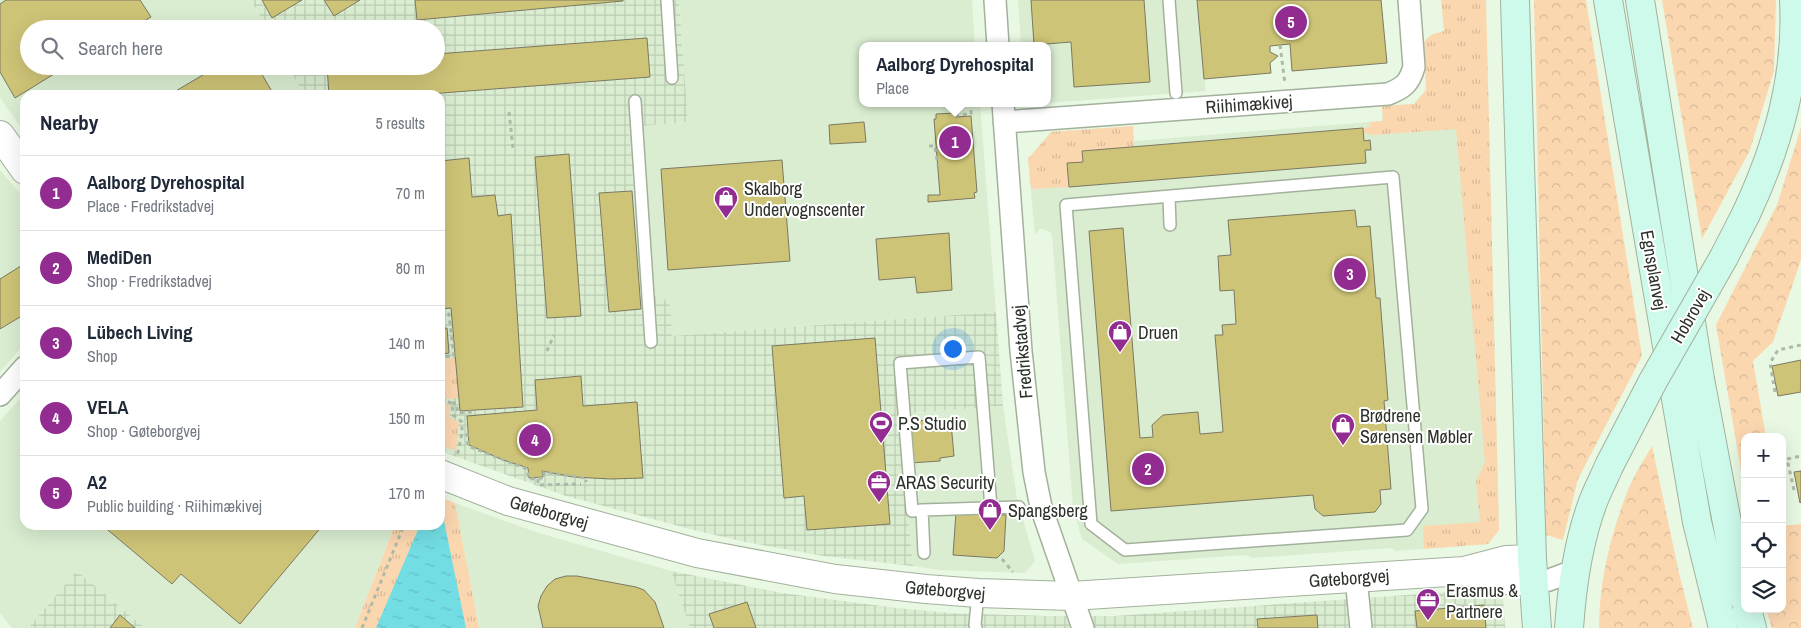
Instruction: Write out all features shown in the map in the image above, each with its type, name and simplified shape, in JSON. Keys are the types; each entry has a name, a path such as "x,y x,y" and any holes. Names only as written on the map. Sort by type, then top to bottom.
{"main road":[{"path":"1514,0 1538,574 1537,628"},
{"name":"Egnsplanvej","path":"1608,0 1698,522 1723,628"},
{"name":"Egnsplanvej","path":"1640,0 1700,379 1735,565 1741,586"},
{"name":"Hobrovej","path":"1569,628 1583,532 1594,500 1653,381 1724,257 1767,167 1785,103 1794,47 1794,0"},
{"path":"1538,574 1553,628"},
{"path":"1748,613 1752,628"}],"street":[{"path":"995,0 998,42"},
{"name":"Riihimækivej","path":"1003,113 1286,102 1388,94 1401,89 1410,78 1414,67 1409,0"},
{"name":"Fredrikstadvej","path":"1003,113 1021,351 1034,472 1041,507 1083,628"},
{"path":"0,135 20,163"},
{"path":"0,395 20,373"},
{"name":"Gøteborgvej","path":"446,477 508,501 697,553 835,579 978,593 1071,596 1464,571 1506,560 1538,574"},
{"path":"1538,574 1576,570"},
{"path":"1356,578 1361,628"}],"lane":[{"path":"667,0 672,78"},
{"path":"1169,0 1176,93"},
{"path":"635,101 651,342"},
{"path":"1393,177 1422,509 1407,530 1125,550 1091,524 1066,205 1169,196 1393,177"},
{"path":"1169,196 1170,224"},
{"path":"991,508 979,357 900,363 912,511 1020,507"},
{"path":"922,510 924,553"},
{"path":"976,628 978,593"}],"path":[{"path":"1280,45 1286,102"},
{"path":"955,115 971,114 971,109"},
{"path":"509,112 513,148"},
{"path":"929,146 935,146 938,166"},
{"path":"445,315 449,314 454,356 445,357"},
{"path":"547,351 554,335"},
{"path":"1775,392 1770,363 1778,350 1801,345"},
{"path":"445,401 454,403"},
{"path":"454,403 458,412 472,412"},
{"path":"446,477 462,433 462,422 453,415 454,403"},
{"path":"462,433 467,433 468,446 527,469 529,479 544,478 544,472 586,478 586,482"},
{"path":"1794,490 1787,459 1801,456"},
{"path":"538,478 538,485 582,484"},
{"path":"362,628 402,530"},
{"path":"1002,559 1016,577"}],"shaded area":[{"path":"0,0 251,0 262,20 20,20 20,75 293,75 301,90 20,90 20,126 0,98"},
{"path":"251,0 679,0 688,122 629,127 640,297 662,296 671,307 672,336 996,312 1003,406 898,414 913,566 824,556 745,542 694,530 566,496 445,453 445,90 301,90 293,75 445,75 445,20 262,20"},
{"path":"679,0 972,0 975,42 859,42 859,107 980,107 996,312 672,336 640,298 629,127 688,122"},
{"path":"1018,0 1197,0 1206,91 1051,103 1051,42 1021,42"},
{"path":"1433,82 1488,106 1499,530 1488,544 1395,551 1392,548 1252,558 1246,555 1118,564 1082,539 1073,509 1052,235 1050,232 1040,229 1035,235 1028,159 1051,132 1133,126 1134,141 1382,121 1382,106 1414,104"},
{"path":"0,170 20,194 20,349 0,372"},
{"path":"20,399 20,530 393,530 355,628 145,628 77,571 28,628 12,628 0,613 0,421"},
{"path":"1003,406 1017,499 1035,561 1025,573 938,570 913,566 898,414"},
{"path":"455,503 539,533 671,571 690,628 479,628"},
{"path":"77,571 145,628 28,628"},
{"path":"671,571 782,593 897,608 950,613 1046,616 1115,616 1491,589 1503,596 1505,628 690,628"}],"green space":[{"path":"1441,0 1486,0 1499,530 1488,544 1424,549 1423,526 1480,522 1476,481 1485,462 1456,129 1373,135 1364,133 1363,128 1370,127 1370,122 1383,121 1382,106 1414,104 1426,90 1424,43 1430,36 1444,31"},
{"path":"1534,0 1586,0 1642,356 1578,479 1563,540 1546,535"},
{"path":"1662,0 1776,0 1774,71 1750,150 1702,239"},
{"path":"1133,126 1134,147 1083,151 1083,162 1069,187 1031,189 1028,159 1051,132"},
{"path":"1801,127 1801,260 1773,342 1753,361 1765,433 1741,433 1741,470 1716,325 1777,205"},
{"path":"455,358 459,398 445,398 445,359"},
{"path":"445,404 450,405 450,417 459,423 456,451 445,447"},
{"path":"1652,446 1679,573 1693,628 1599,628 1601,593 1611,540 1630,484"},
{"path":"445,499 455,503 479,628 355,628 393,530 445,530"},
{"path":"1801,524 1801,628 1772,628 1767,613 1786,613 1786,526"}],"water":[{"path":"445,526 466,628 376,628 418,530 445,530"}],"building":[{"path":"6,0 140,0 151,17 146,20 20,20 20,75 52,75 28,90 20,90 20,95 15,98 0,72 0,4"},
{"path":"262,0 302,0 272,18"},
{"path":"324,0 360,0 334,16"},
{"path":"415,0 623,0 623,1 417,20"},
{"path":"1031,0 1144,0 1150,82 1074,87 1071,42 1051,44 1051,42 1034,42"},
{"path":"1197,0 1381,0 1387,63 1292,71 1290,44 1270,46 1270,52 1278,56 1270,63 1271,73 1204,79"},
{"path":"647,38 650,77 445,93 445,90 329,90 328,75 445,75 445,53"},
{"path":"203,75 262,75 271,90 177,90"},
{"path":"955,113 955,117 971,116 977,192 974,193 975,198 928,202 928,195 940,195 934,119 936,119 936,114"},
{"path":"864,122 866,142 830,144 829,125"},
{"path":"1363,128 1364,141 1370,140 1371,150 1365,150 1366,163 1069,187 1067,163 1083,162 1082,151"},
{"path":"569,154 581,316 547,318 535,157"},
{"path":"469,158 472,197 495,195 498,216 511,214 523,407 460,411 451,308 445,309 445,160"},
{"path":"782,160 790,261 668,270 661,169"},
{"path":"632,191 641,309 609,312 599,193"},
{"path":"1355,210 1357,227 1370,226 1376,298 1380,298 1388,400 1384,401 1391,489 1380,490 1381,504 1375,512 1323,516 1315,509 1313,495 1111,511 1089,231 1123,228 1140,438 1153,437 1152,425 1163,415 1198,412 1200,434 1223,432 1215,335 1223,335 1222,325 1236,324 1234,290 1220,291 1218,256 1231,255 1228,220"},
{"path":"949,233 952,290 917,293 915,277 879,280 876,239"},
{"path":"20,266 20,317 0,329 0,279"},
{"path":"445,328 447,328 449,353 445,354"},
{"path":"875,338 890,524 807,530 804,496 784,498 772,346"},
{"path":"1801,360 1801,392 1778,396 1772,366"},
{"path":"581,376 583,406 637,402 643,478 573,477 542,471 543,477 529,478 528,468 503,460 469,445 467,416 537,410 535,380"},
{"path":"937,419 937,424 951,423 954,456 940,458 940,461 910,463 907,422"},
{"path":"1801,471 1801,502 1800,503 1794,472"},
{"path":"956,512 1006,515 1004,551 997,558 953,555"},
{"path":"108,530 319,530 240,624 181,574 172,584"},
{"path":"577,576 644,590 655,602 664,628 543,628 538,606 541,596 547,586 555,579"},
{"path":"747,602 756,628 714,628 709,614"},
{"path":"1484,605 1486,628 1417,628 1415,611"},
{"path":"120,615 135,628 110,628"},
{"path":"1317,615 1318,628 1258,628 1257,619"}],"place":[{"name":"A2","path":"1291,22"},
{"name":"Aalborg Dyrehospital","path":"955,142"},
{"name":"Skalborg Undervognscenter","path":"726,219"},
{"name":"Lübech Living","path":"1350,274"},
{"name":"Druen","path":"1120,353"},
{"name":"VELA","path":"535,440"},
{"name":"P.S Studio","path":"881,444"},
{"name":"Brødrene Sørensen Møbler","path":"1343,446"},
{"name":"MediDen","path":"1148,469"},
{"name":"ARAS Security","path":"879,503"},
{"name":"Spangsberg","path":"990,531"},
{"name":"Erasmus & Partnere","path":"1428,621"}]}
